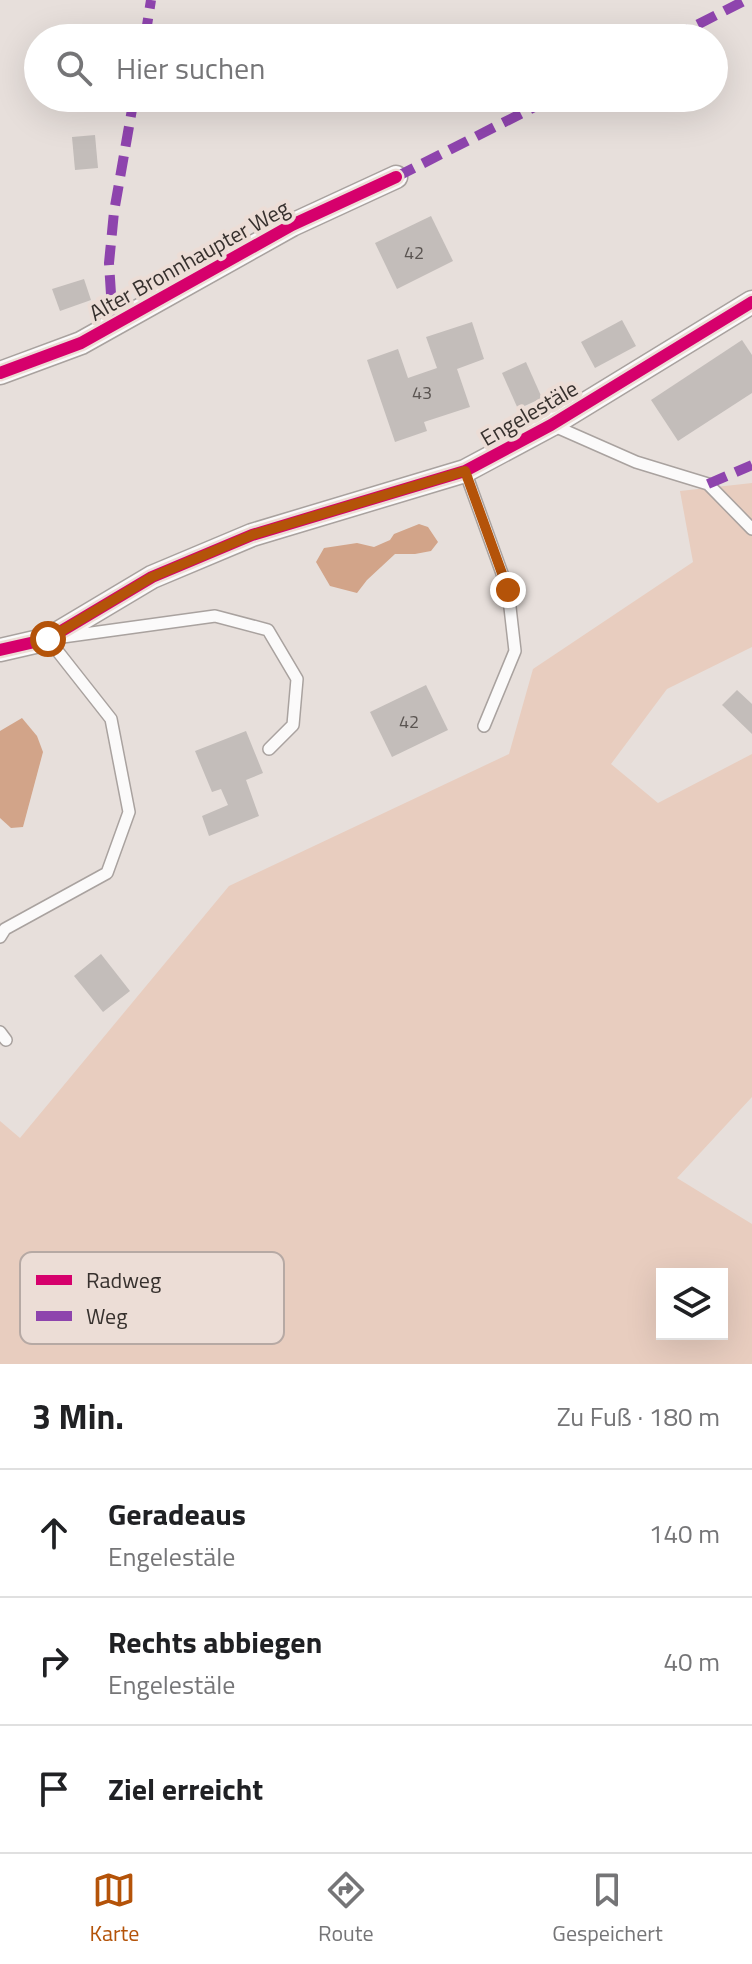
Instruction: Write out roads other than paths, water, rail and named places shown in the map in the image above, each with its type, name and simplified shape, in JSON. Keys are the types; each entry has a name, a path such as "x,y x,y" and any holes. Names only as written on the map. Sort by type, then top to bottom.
{"street":[{"name":"Alter Bronnhaupter Weg","path":"0,373 81,343 292,225 396,177"},
{"name":"Engelestäle","path":"0,650 48,639 152,577 252,535 465,471 551,425 752,302"}],"lane":[{"name":"Engelestäle","path":"551,425 636,462 708,484 752,529"},
{"name":"Engelestäle","path":"465,471 508,590 515,651 484,726"},
{"path":"48,639 215,616 268,630 297,679 293,725 269,749"},
{"path":"0,937 5,929 107,873 129,812 111,719 48,639"}]}
